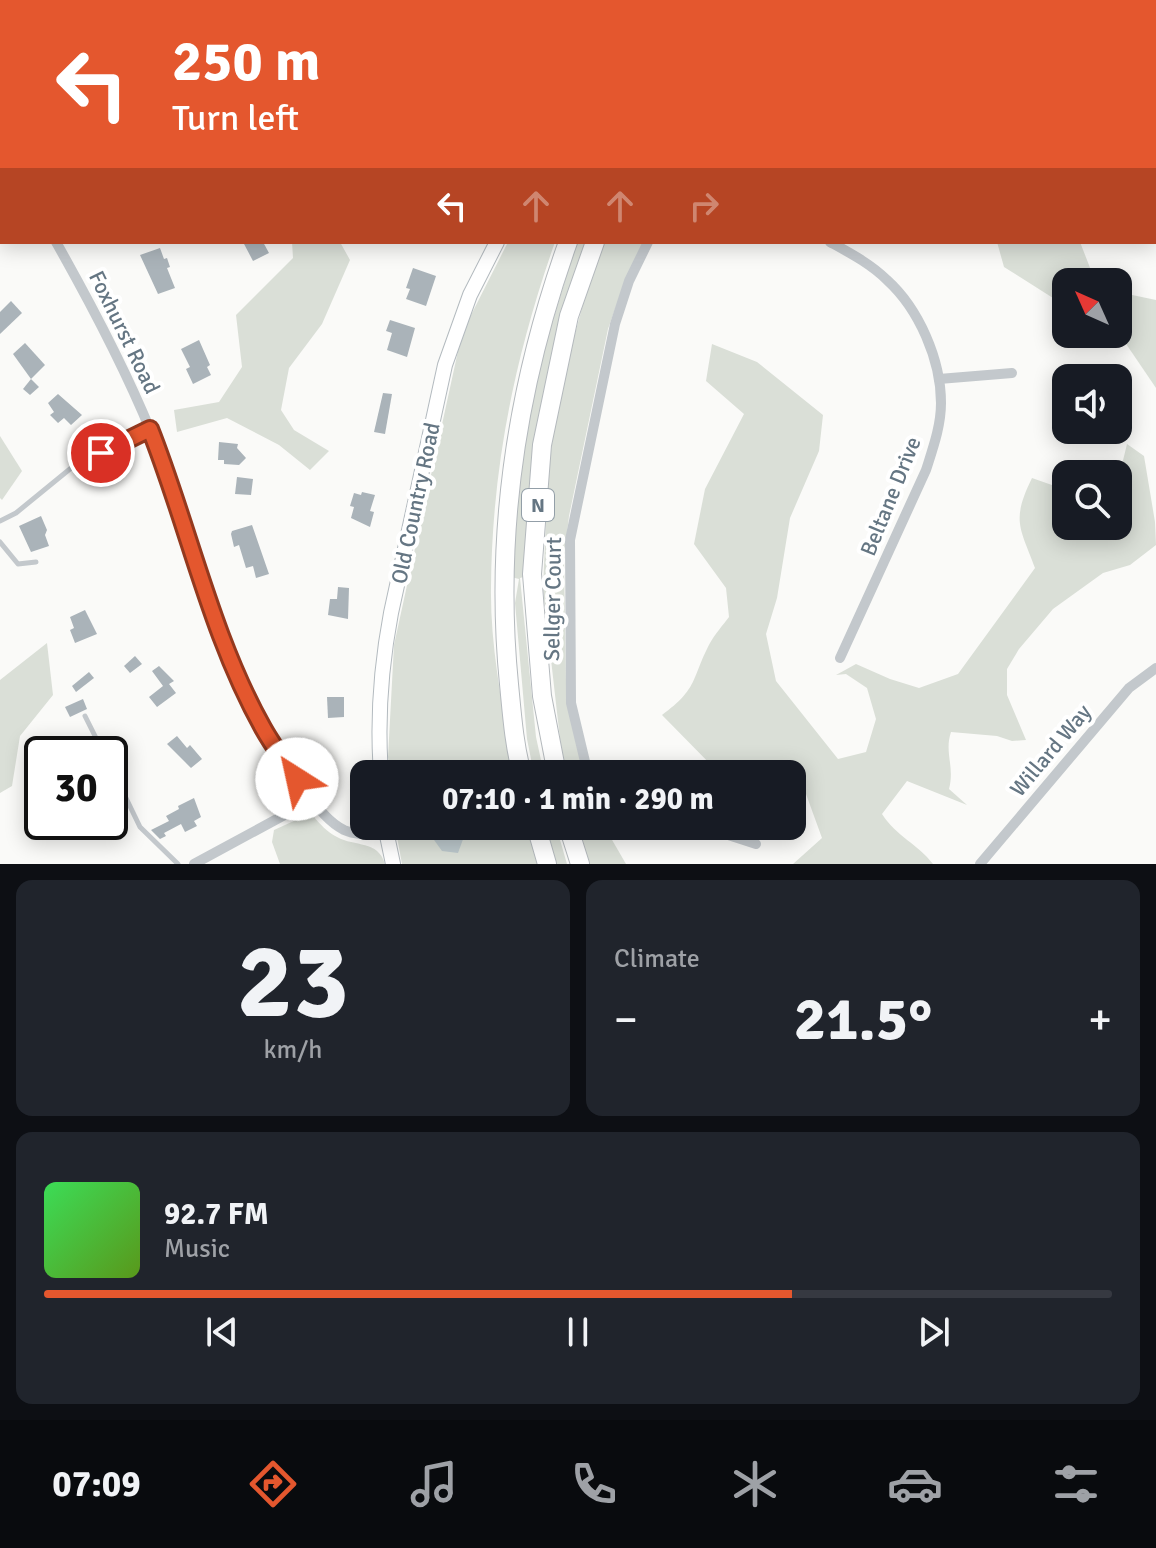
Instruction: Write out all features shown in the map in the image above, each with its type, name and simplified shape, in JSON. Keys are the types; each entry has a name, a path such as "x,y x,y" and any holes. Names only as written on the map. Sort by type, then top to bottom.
{"highway":[{"name":"N","path":"518,760 505,644 504,548 522,400 532,353 567,244"},
{"name":"N","path":"554,760 542,696 532,574 542,445 569,316 594,244"},
{"path":"540,840 547,864"},
{"path":"572,840 580,864"}],"main road":[{"name":"Old Country Road","path":"381,760 379,716 385,645 445,365 470,295 496,244"},
{"path":"388,840 393,864"}],"street":[{"name":"Foxhurst Road","path":"57,244 100,321 150,429 179,506 212,610 245,692 269,739 312,800 327,817 350,831"},
{"name":"Sellger Court","path":"585,760 571,703 570,540 615,324 629,281 647,244"},
{"name":"Beltane Drive","path":"834,244 879,273 908,303 926,336 939,379 941,405 936,439 926,470 840,658"},
{"path":"939,379 1012,373"},
{"name":"Willard Way","path":"980,864 1129,688 1156,668"},
{"path":"194,864 312,800"},
{"path":"744,840 756,844"}],"lane":[{"path":"0,521 16,513 76,464 150,429"},
{"path":"0,542 18,564 36,562"},
{"path":"85,716 95,736"},
{"path":"128,802 140,827 178,864"}],"shaded area":[{"path":"292,244 341,244 350,260 322,324 289,368 281,410 294,430 329,451 310,470 279,445 227,418 177,432 174,410 219,402 242,367 236,315 293,258"},
{"path":"507,244 554,244 528,327 508,412 492,542 493,634 512,760 389,760 394,645 458,351 469,319"},
{"path":"576,244 587,244 527,576 520,578 541,760 531,760 527,739 515,603 519,579 511,577 513,505 537,372"},
{"path":"602,244 643,244 608,329 569,516 564,559 566,681 582,760 562,760 543,589 548,472 560,388"},
{"path":"998,244 1081,244 1090,268 1052,268 1052,297 1004,267"},
{"path":"1132,295 1156,300 1156,388 1129,348 1132,348"},
{"path":"712,344 757,362 823,415 819,451 790,518 777,598 766,634 776,681 838,759 866,752 876,719 867,688 846,674 836,675 856,664 919,688 958,674 1035,568 1020,524 1022,504 1032,478 1052,485 1052,540 1132,540 1132,460 1123,460 1127,444 1144,456 1156,545 1130,565 1103,573 1053,609 1019,649 1007,669 1007,695 1026,740 1012,741 997,736 951,732 949,789 967,805 907,781 882,814 933,864 793,864 822,838 806,794 806,760 706,760 662,715 688,690 710,643 729,617 726,588 694,544 705,489 744,414 706,381"},
{"path":"0,436 22,471 2,500 0,498"},
{"path":"47,643 53,695 20,736 12,786 0,793 0,680"},
{"path":"307,815 313,816 337,837 377,851 385,864 280,864 272,842 274,830"},
{"path":"398,840 530,840 538,864 402,864"},
{"path":"434,840 463,840 458,853 442,851"},
{"path":"549,840 560,840 567,864 556,864"},
{"path":"581,840 612,840 626,864 588,864"}],"building":[{"path":"244,244 264,244 269,253 253,261"},
{"path":"160,248 164,259 167,258 170,267 167,268 175,288 158,294 140,255"},
{"path":"413,268 436,276 426,306 406,299 410,289 406,288"},
{"path":"11,301 22,313 0,334 0,312"},
{"path":"390,320 415,328 407,357 387,350 392,333 386,331"},
{"path":"199,340 211,375 193,384 186,369 190,367 181,349"},
{"path":"25,343 45,365 31,379 13,354"},
{"path":"31,379 39,387 30,395 23,389"},
{"path":"383,393 392,394 385,434 374,432"},
{"path":"58,394 82,415 71,425 64,418 58,423 50,415 54,412 48,403"},
{"path":"219,442 238,444 237,448 246,458 239,465 224,464 224,460 218,460"},
{"path":"237,477 253,479 251,495 235,494"},
{"path":"362,492 375,495 370,511 374,512 370,527 351,518 354,507 350,506 354,493 361,495"},
{"path":"41,516 49,546 31,552 19,526"},
{"path":"252,525 269,574 256,578 253,566 246,568 239,545 234,547 231,534"},
{"path":"338,587 349,588 348,619 328,615 330,599 337,599"},
{"path":"85,610 97,634 75,643 70,630 74,628 70,617"},
{"path":"135,656 142,664 130,673 124,666"},
{"path":"159,666 174,681 169,684 176,693 157,707 149,697 163,686 152,671"},
{"path":"89,672 94,678 76,692 72,686"},
{"path":"327,697 344,697 344,717 328,718"},
{"path":"83,699 87,709 70,717 65,707"},
{"path":"177,736 202,759 191,768 167,744"},
{"path":"194,798 201,817 194,821 197,826 185,832 181,824 164,833 166,836 160,839 151,830 169,821 166,816"}],"route":[{"path":"101,453 150,429 179,506 212,610 245,692 262,727 297,779"}]}
